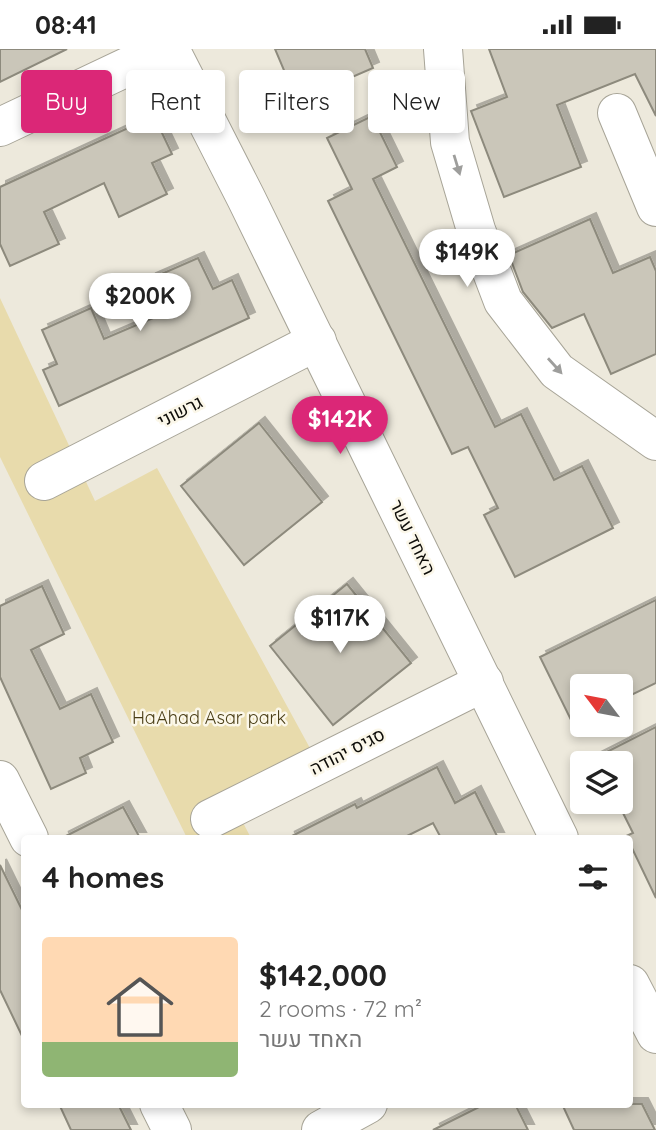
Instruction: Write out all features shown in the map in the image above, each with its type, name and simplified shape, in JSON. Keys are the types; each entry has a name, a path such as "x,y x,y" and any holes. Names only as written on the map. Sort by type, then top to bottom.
{"street":[{"path":"0,127 164,49"},
{"name":"האחד עשר","path":"170,49 317,341 558,835"},
{"path":"443,49 450,142 476,230 503,301 557,371 656,441"},
{"path":"617,113 656,207"},
{"name":"גרשוני","path":"44,481 317,341"},
{"name":"סגיס יהודה","path":"210,820 484,682"},
{"path":"0,780 28,835"},
{"path":"633,990 656,1034"},
{"path":"161,1108 172,1130"},
{"path":"321,1130 361,1108"}],"green space":[{"name":"HaAhad Asar park","path":"0,298 95,501 157,468 311,750 228,794 249,835 186,835 0,457"}],"building":[{"path":"0,49 67,49 21,70 0,82"},
{"path":"275,49 365,49 373,68 354,76 354,70 284,70"},
{"path":"489,49 656,49 656,116 635,74 557,105 581,167 504,197 471,111 507,97"},
{"path":"368,118 368,133 380,133 397,167 373,179 495,427 521,414 554,480 582,466 613,528 515,577 484,515 498,508 468,447 452,454 328,201 352,189 327,138 337,133 354,133 354,125"},
{"path":"126,129 126,133 162,133 172,154 152,163 167,194 119,217 104,183 44,212 59,244 10,266 0,244 0,187"},
{"path":"590,219 613,273 650,257 656,271 656,354 611,374 584,314 552,328 523,292 509,255"},
{"path":"198,258 213,289 232,280 249,318 59,406 43,370 57,364 42,330 91,308 104,339 165,313 150,279"},
{"path":"259,423 322,502 244,565 181,486"},
{"path":"347,584 411,663 333,725 270,646"},
{"path":"42,586 64,634 31,650 60,709 91,694 113,742 80,758 86,773 51,789 0,677 0,606"},
{"path":"656,600 656,683 634,694 634,674 570,674 570,718 540,657"},
{"path":"656,727 656,898 633,850 633,835 628,835 633,833 624,814 633,814 633,751 609,751"},
{"path":"437,767 455,803 475,792 496,835 439,835 433,823 409,835 294,835 355,804 357,808"},
{"path":"123,807 138,835 68,835"},
{"path":"0,865 21,908 21,1034 0,990"},
{"path":"633,1104 642,1104 655,1130 574,1130 564,1108 633,1108"},
{"path":"61,1108 120,1108 131,1130 71,1130"},
{"path":"477,1108 517,1108 528,1130 433,1130"}]}
